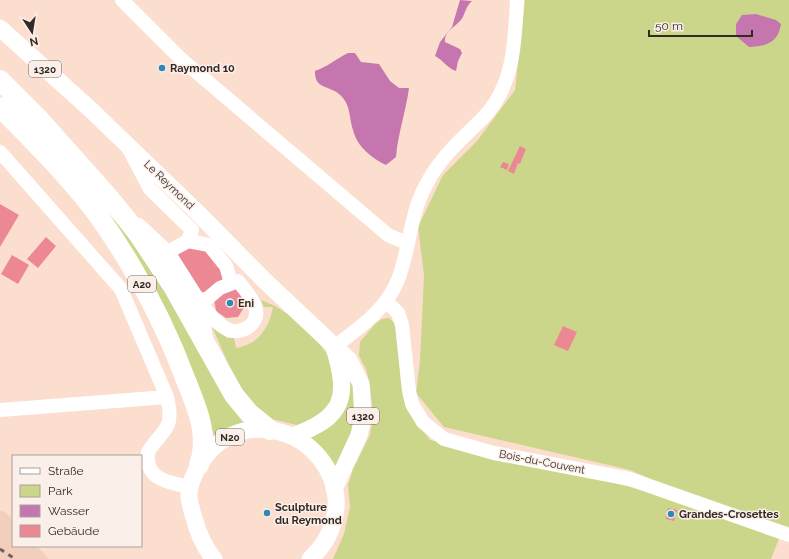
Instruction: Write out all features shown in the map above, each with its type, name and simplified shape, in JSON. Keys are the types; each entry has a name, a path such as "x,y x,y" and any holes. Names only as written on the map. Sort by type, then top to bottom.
{"highway":[{"name":"A20","path":"0,80 38,118 111,200 141,238 174,288 237,400 249,414 270,430"},
{"name":"A20","path":"0,108 66,177 97,214 125,254 142,284 158,313 174,350 199,416 204,445 199,465"}],"main road":[{"name":"Le Reymond","path":"0,28 127,145 334,347"},
{"name":"1320","path":"293,436 324,422 332,415 339,402 342,382 334,347"},
{"name":"1320","path":"334,347 349,360 354,367 361,384 363,403 363,418 359,435 334,489"},
{"name":"N20","path":"189,491 199,465 206,454 226,438 252,430 270,430 293,436 308,445 316,453 329,472 334,489 336,509 333,523 327,539 315,557"},
{"path":"189,491 186,504 186,519 198,559"},
{"path":"189,491 200,536 214,559"}],"street":[{"path":"122,0 182,59 382,230 392,238 407,243"},
{"path":"334,347 373,316 386,301 399,278 417,205 432,174 451,148 483,118 502,92 512,62 517,0"},
{"path":"111,200 168,252 201,304 217,322 227,329 242,330 248,328 255,319 256,308 250,296 234,282 226,266 209,245 190,236 150,189 127,145"},
{"path":"0,152 121,289 167,397 169,407 169,422 162,436 148,452 149,467 152,472 161,479 189,491"},
{"path":"168,252 190,236 198,214"},
{"path":"201,304 220,288 234,282 264,280"},
{"name":"Bois-du-Couvent","path":"386,301 398,313 402,325 408,391 412,404 423,422 444,439 494,453 630,479 789,535"},
{"path":"201,304 206,344"},
{"path":"0,410 167,397"}],"shaded area":[{"path":"0,510 5,512 12,519 12,547 38,547 49,559 0,559"}],"green space":[{"path":"525,0 789,0 789,539 780,536 771,559 333,559 344,534 350,507 348,485 353,469 370,435 373,417 370,385 366,369 359,356 360,342 375,324 382,319 389,318 398,326 407,410 430,440 542,465 630,487 774,533 630,470 444,427 416,393 420,361 424,275 418,227 443,175 477,141 515,90"},
{"path":"103,204 154,272 224,393 245,425 215,440 209,418"},
{"path":"261,300 275,306 294,318 316,339 329,357 334,367 335,400 324,415 297,425 271,419 258,410 236,382 211,324 227,338 234,338 236,348 251,343 262,334 266,328 273,307 264,307"},
{"path":"346,366 355,380 359,422 335,468 320,446 309,437 328,428 339,418 345,390"}],"water":[{"path":"460,0 472,1 467,7 461,20 449,31 445,38 445,42 460,49 462,53 458,61 456,71 435,56 440,42 452,27"},
{"path":"756,14 776,20 781,24 780,30 771,42 761,46 749,47 736,36 736,24 742,15"},
{"path":"348,53 355,53 361,62 379,64 390,81 399,88 409,88 398,139 396,157 386,165 370,155 358,142 346,102 343,98 339,94 317,82 315,77 315,71"}],"building":[{"path":"520,146 526,149 514,174 508,171"},
{"path":"503,162 509,164 507,170 500,167"},
{"path":"0,204 19,215 0,247"},
{"path":"46,237 56,246 38,268 27,259"},
{"path":"186,246 209,247 229,281 209,292 194,292 171,254"},
{"path":"12,255 29,265 18,284 1,274"},
{"path":"234,288 244,295 245,306 238,317 226,318 216,311 214,299"},
{"path":"563,326 577,332 568,351 554,345"},
{"name":"Grandes-Crosettes","path":"668,508 677,510 674,521 666,519"}],"railway":[{"path":"0,549 15,559"}],"place":[{"name":"Raymond 10","path":"162,68"},
{"name":"Eni","path":"230,303"},
{"name":"Sculpture du Reymond","path":"267,513"},
{"name":"Grandes-Crosettes","path":"671,514"}]}
